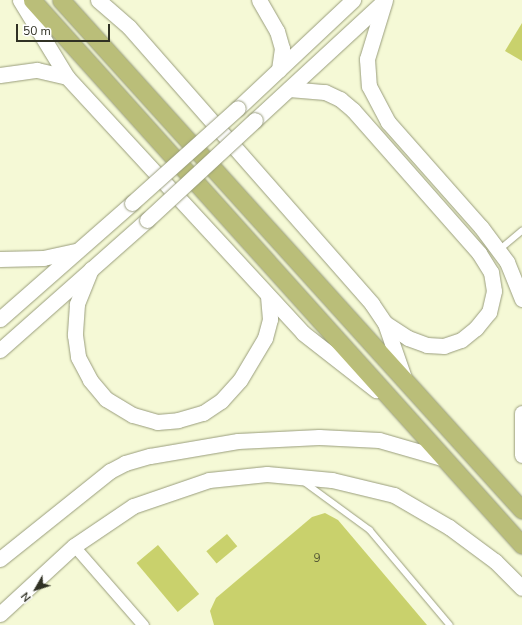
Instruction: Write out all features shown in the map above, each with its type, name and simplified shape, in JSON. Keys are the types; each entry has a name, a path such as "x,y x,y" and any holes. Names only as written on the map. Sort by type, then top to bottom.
{"main road":[{"path":"20,0 67,76 268,297 303,333 397,406"},
{"path":"32,0 522,545"},
{"path":"62,0 522,510"},
{"path":"259,0 277,31 282,48 280,70"},
{"path":"0,319 238,108 353,0"},
{"path":"0,350 146,220 385,0"},
{"path":"385,0 367,59 370,86 388,122 481,227 499,250 507,262 522,299"},
{"path":"104,2 130,27 366,298 385,323 405,381"},
{"path":"0,75 37,70 67,76"},
{"path":"290,89 325,92 340,99 353,110 479,253 491,272 494,290 489,312 476,328 461,340 444,346 427,345 408,338 385,323"},
{"path":"0,259 43,258 77,251"},
{"path":"91,270 77,304 75,335 78,357 90,380 106,399 133,415 157,422 178,420 203,413 221,401 240,380 265,338 270,319 268,297"},
{"path":"522,413 522,455"},
{"path":"0,559 110,471 125,463 150,456 238,441 319,437 379,440 445,459"},
{"path":"0,614 74,546 133,506 209,480 267,474 295,475 332,480 394,496 449,527 495,561 522,588"}],"street":[{"path":"74,546 142,625"}],"lane":[{"path":"499,250 522,231"},
{"path":"295,475 370,530 450,625"}],"building":[{"path":"522,23 522,61 505,51"},
{"path":"325,513 338,520 427,625 214,625 210,611 216,598 312,517"},
{"path":"227,534 237,546 217,564 206,551"},
{"path":"158,545 199,594 178,612 137,563"}]}
